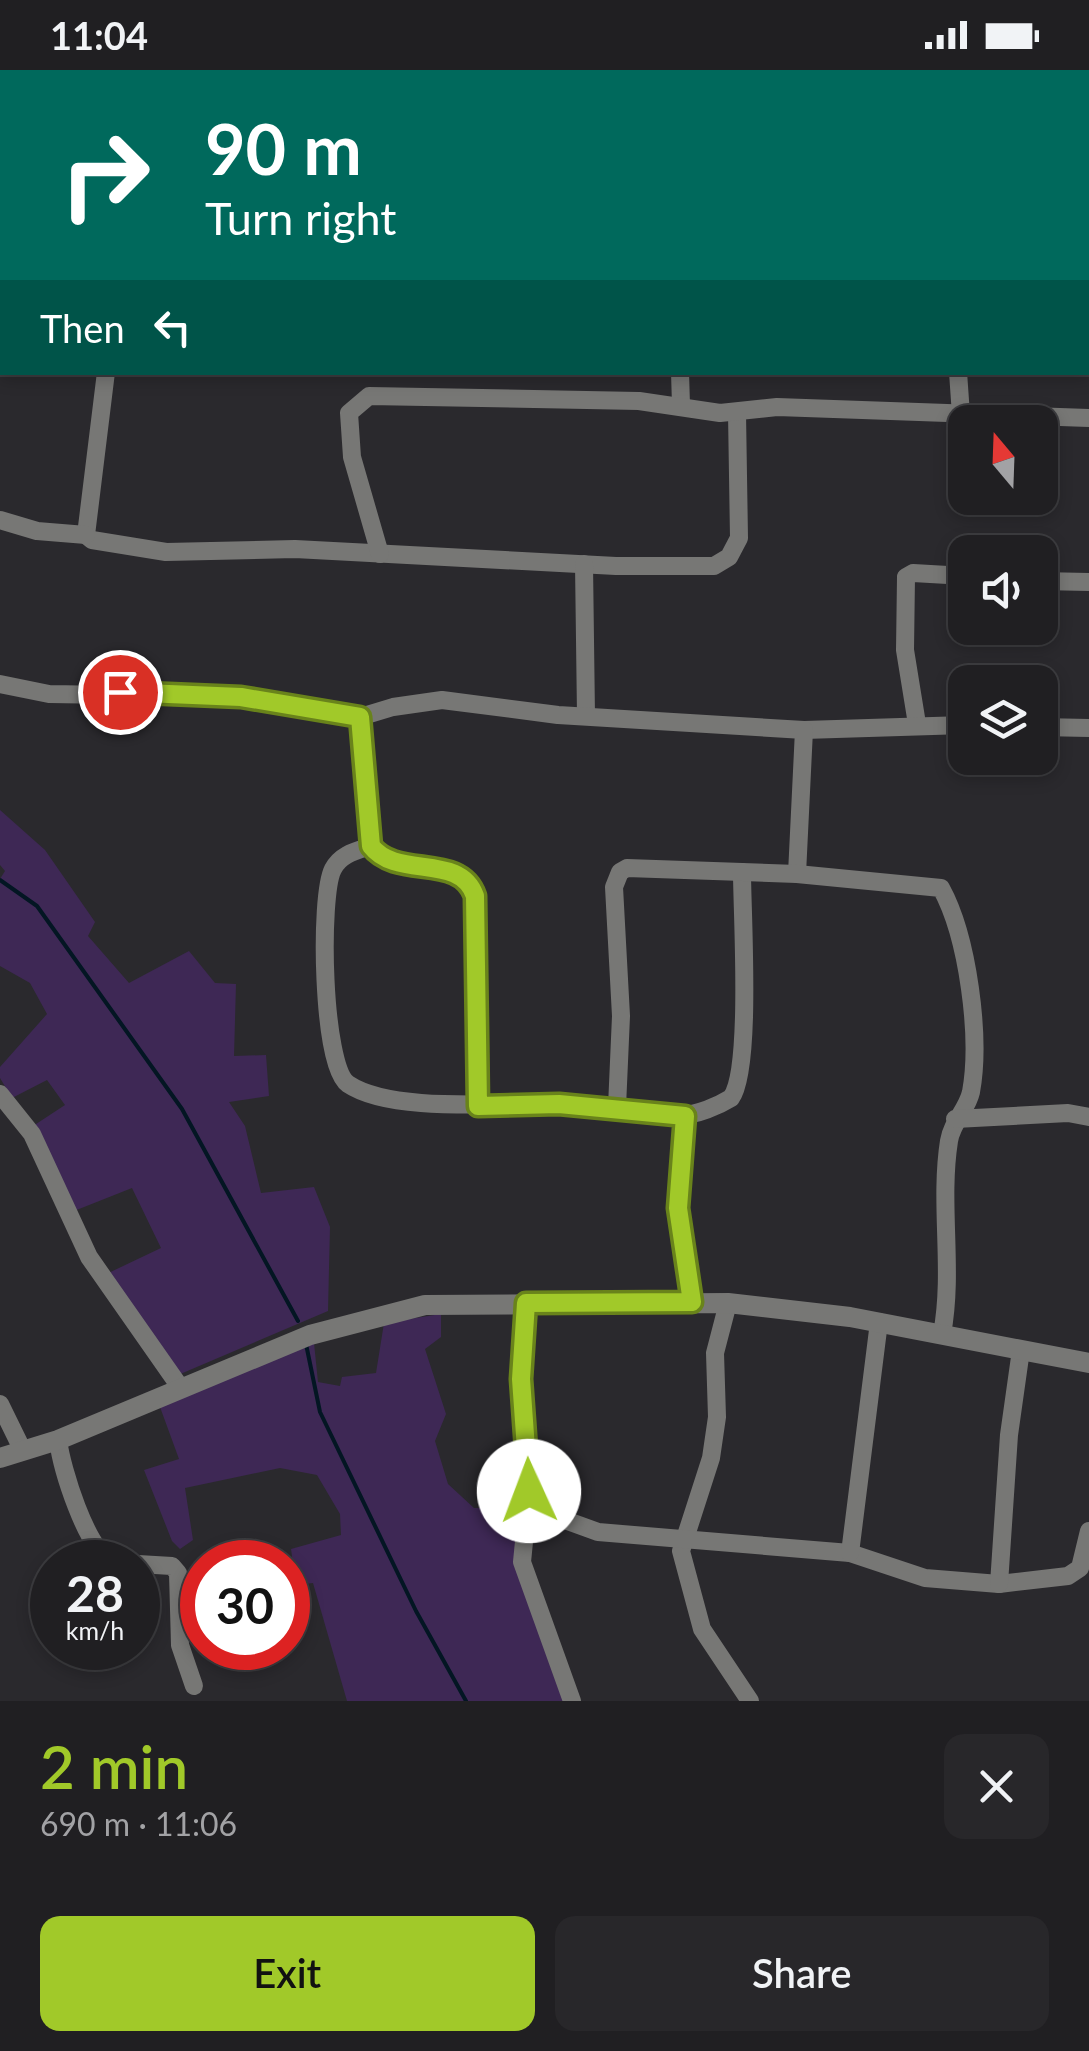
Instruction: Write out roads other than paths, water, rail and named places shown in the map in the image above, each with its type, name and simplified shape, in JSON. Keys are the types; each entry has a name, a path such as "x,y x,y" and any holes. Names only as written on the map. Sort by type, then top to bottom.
{"street":[{"path":"86,534 106,375"},
{"path":"680,375 680,405"},
{"path":"958,375 960,405"},
{"path":"380,554 352,457 349,412 369,396 680,405 738,413 776,407 948,415"},
{"path":"0,520 37,532 86,534 92,540 166,552 296,550 714,566 729,557 739,538 738,413"},
{"path":"1058,418 1089,418"},
{"path":"584,564 586,716"},
{"path":"917,724 905,650 906,577 913,573 948,575"},
{"path":"1058,581 1089,582"},
{"path":"0,684 49,694 241,697 360,717 393,706 442,700 586,716 804,730 948,725"},
{"path":"360,717 371,846 379,856 460,874 470,880 478,938 478,1106"},
{"path":"1058,727 1089,728"},
{"path":"797,874 804,730"},
{"path":"371,846 347,854 334,867 326,889 326,1022 337,1068 344,1082 361,1091 478,1106 617,1108 685,1116 727,1100 736,1090 742,1026 742,872"},
{"path":"617,1108 621,1016 614,887 620,872 627,868 797,874 936,886 944,893 972,1006 970,1096 956,1119 949,1142 949,1282 942,1334"},
{"path":"0,1094 32,1134 89,1257 180,1387"},
{"path":"956,1119 1068,1112 1089,1117"},
{"path":"685,1116 678,1208 692,1302"},
{"path":"526,1303 521,1379 529,1491 522,1562 572,1701"},
{"path":"728,1303 714,1353 717,1418 711,1458 681,1551 702,1629 750,1701"},
{"path":"0,1458 58,1440 310,1335 392,1310 424,1305 728,1303 879,1322 1089,1363"},
{"path":"850,1553 879,1322"},
{"path":"1000,1584 1009,1436 1021,1350"},
{"path":"0,1404 23,1451"},
{"path":"58,1440 62,1470 92,1540"},
{"path":"529,1491 551,1516 598,1532 684,1536 766,1550 850,1553 925,1578 1000,1584 1073,1574 1080,1568 1089,1531"},
{"path":"160,1565 172,1566 178,1572 180,1644 194,1686"}],"waterway":[{"path":"0,880 37,906 182,1109 298,1321"},
{"path":"306,1344 320,1412 416,1611 466,1701"}]}
